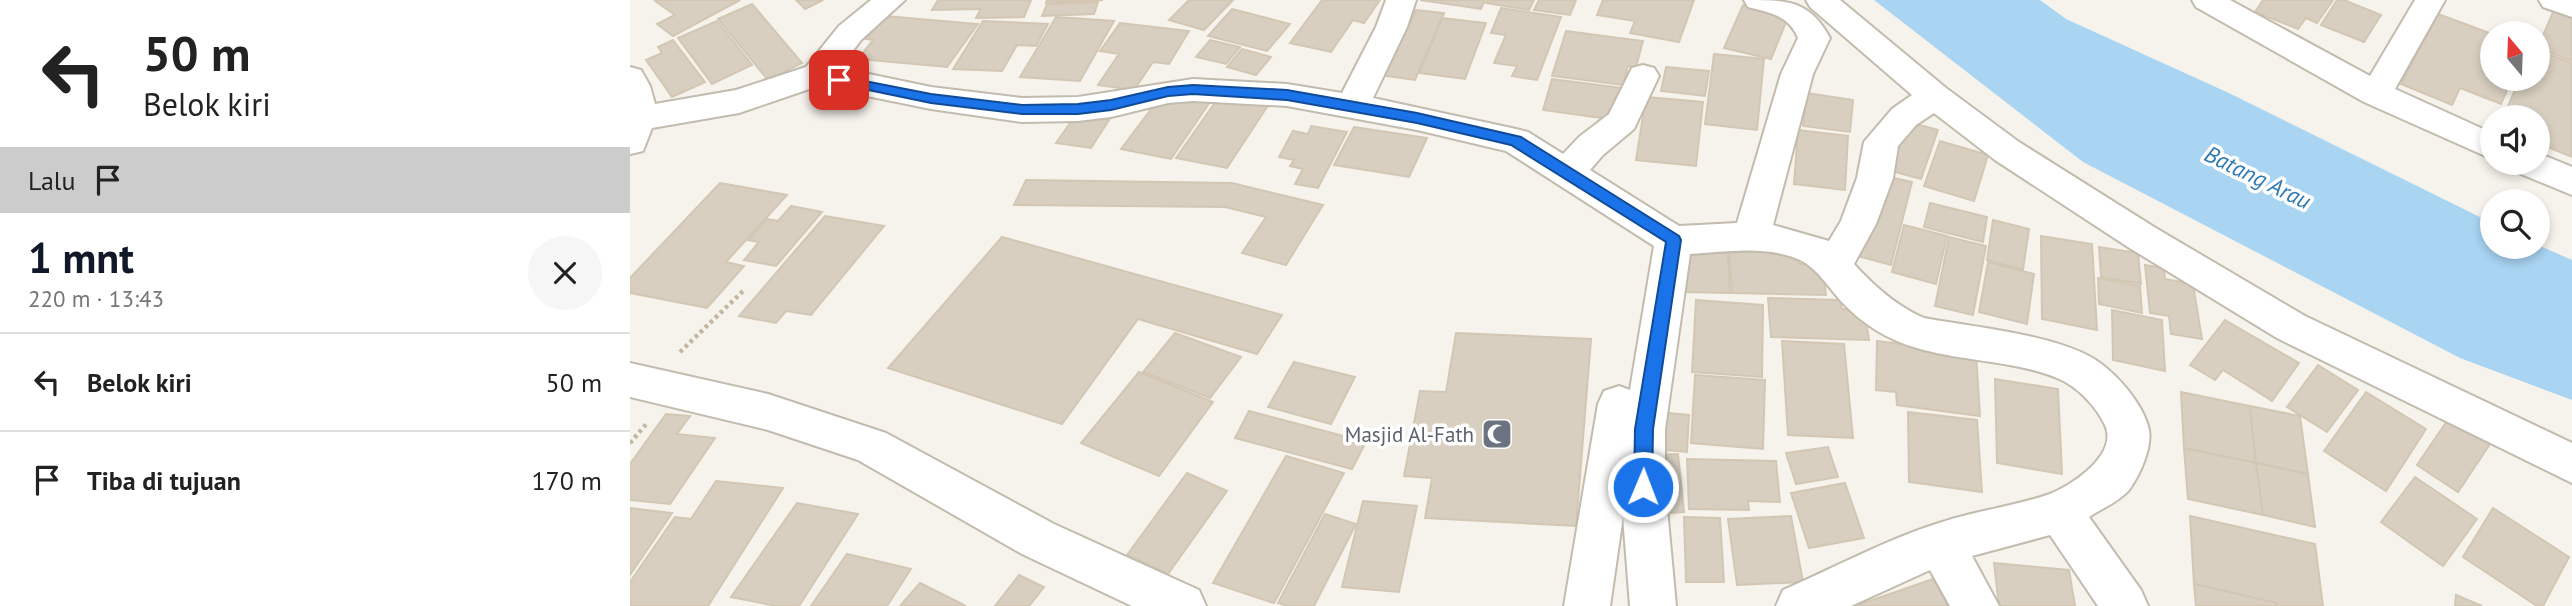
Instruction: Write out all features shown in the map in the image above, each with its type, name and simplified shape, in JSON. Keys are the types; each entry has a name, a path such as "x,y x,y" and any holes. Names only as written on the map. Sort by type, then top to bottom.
{"street":[{"path":"817,75 850,33 890,0"},
{"path":"1353,107 1390,32 1401,0"},
{"path":"1751,237 1797,74 1814,37 1809,22 1799,13 1781,4 1759,0"},
{"path":"1821,0 1934,96 2007,151 2141,237 2291,327 2572,464"},
{"path":"2207,0 2376,94 2480,142"},
{"path":"2376,94 2430,0"},
{"path":"2554,0 2572,7"},
{"path":"630,78 639,99 635,132 817,75 931,99 1022,110 1078,109 1111,105 1168,92 1193,90 1287,95 1487,132 1516,141 1674,240 1751,237 1783,240 1815,251 1833,266 1857,293 1891,321 1919,333 2048,358 2072,366 2095,381 2115,403 2129,430 2126,453 2113,477 2060,512 1939,544 1799,606"},
{"path":"1568,172 1591,146 1622,121 1643,76"},
{"path":"1833,266 1857,224 1875,178 1881,142 1904,117 1934,96"},
{"path":"2550,172 2572,182"},
{"path":"1653,606 1643,487 1644,429 1674,240"},
{"path":"640,381 768,412 872,446 1038,539 1183,606"},
{"path":"1587,606 1619,404"},
{"path":"2060,512 2125,606"},
{"path":"1939,544 1976,606"}],"path":[{"path":"640,381 743,291"}],"water":[{"name":"Batang Arau","path":"1874,0 2040,0 2066,19 2231,94 2480,217 2480,259 2550,259 2550,250 2572,260 2572,400 2460,358 2083,162"}],"building":[{"path":"740,0 673,36 657,24 675,15 655,1"},
{"path":"796,0 823,0 805,9"},
{"path":"938,0 1031,0 1024,17 976,18 981,9 932,10"},
{"path":"1047,0 1103,0 1046,3"},
{"path":"1189,0 1233,0 1204,30 1169,20"},
{"path":"1322,0 1380,0 1364,23 1353,20 1331,52 1290,43"},
{"path":"1420,0 1485,0 1481,9"},
{"path":"1488,0 1534,0 1529,10 1486,3"},
{"path":"1539,0 1576,0 1570,15 1534,10"},
{"path":"1603,0 1694,0 1679,42 1630,33 1635,21 1597,15"},
{"path":"2263,0 2333,0 2317,23 2306,18 2298,29 2255,12"},
{"path":"2337,0 2344,0 2381,15 2364,42 2321,25"},
{"path":"1098,2 1094,14 1042,16 1047,4"},
{"path":"752,4 802,63 768,80 718,19"},
{"path":"1743,5 1789,15 1771,59 1724,48"},
{"path":"1501,8 1561,17 1537,80 1512,76 1517,66 1494,63 1506,35 1491,33"},
{"path":"1232,9 1290,24 1267,51 1208,36"},
{"path":"1416,10 1444,13 1415,80 1372,74 1395,23 1409,25"},
{"path":"2554,10 2572,16 2572,61 2550,52 2549,21"},
{"path":"2438,14 2480,30 2480,91 2507,91 2501,104 2460,88 2452,105 2401,84"},
{"path":"885,16 978,24 947,67 858,59 873,40 866,39"},
{"path":"1056,17 1114,21 1080,81 1020,77"},
{"path":"1442,18 1486,23 1465,79 1419,73"},
{"path":"717,21 752,65 712,84 678,38"},
{"path":"983,21 1048,24 1036,46 1017,45 1002,71 953,69"},
{"path":"1120,23 1189,31 1169,64 1153,62 1134,90 1098,85 1119,54 1100,51"},
{"path":"1566,31 1643,41 1636,67 1628,66 1623,85 1552,76"},
{"path":"673,40 705,82 672,97 646,60 662,53 658,47"},
{"path":"1210,40 1240,47 1226,64 1196,57"},
{"path":"1242,49 1271,57 1256,75 1227,67"},
{"path":"1714,54 1764,59 1757,130 1705,124"},
{"path":"2550,55 2572,63 2572,157 2550,148 2550,105 2508,105 2515,91 2550,91"},
{"path":"1666,67 1709,71 1705,96 1661,91"},
{"path":"1552,79 1623,88 1615,120 1543,110"},
{"path":"1807,93 1853,100 1850,132 1803,126"},
{"path":"1221,94 1269,104 1227,168 1176,158"},
{"path":"1161,96 1212,99 1171,159 1121,149"},
{"path":"1646,97 1703,102 1696,166 1636,160"},
{"path":"1075,116 1109,120 1091,148 1056,143"},
{"path":"1905,121 1938,130 1921,179 1888,170"},
{"path":"1311,126 1347,132 1318,188 1295,184 1303,169 1290,166 1294,160 1279,157 1293,131 1308,134"},
{"path":"1354,127 1427,138 1409,177 1334,165"},
{"path":"1798,130 1848,136 1845,190 1794,184"},
{"path":"1940,141 1988,155 1974,201 1924,186"},
{"path":"1881,175 1912,182 1891,265 1858,256"},
{"path":"1026,180 1232,183 1323,205 1286,265 1242,253 1266,217 1225,207 1014,205"},
{"path":"720,183 787,195 726,262 744,266 707,308 630,293 630,278"},
{"path":"1930,203 1987,217 1983,242 1924,227"},
{"path":"791,206 822,212 776,266 744,260 759,242 748,240 767,219 778,221"},
{"path":"825,216 884,226 811,315 786,311 776,323 739,316"},
{"path":"1993,220 2029,229 2023,270 1987,260"},
{"path":"1904,225 1947,236 1936,284 1892,272"},
{"path":"2041,236 2092,244 2097,330 2042,319"},
{"path":"1002,237 1282,315 1257,354 1138,319 1062,424 888,368"},
{"path":"1949,237 1986,246 1973,315 1935,306"},
{"path":"2099,247 2138,253 2141,284 2101,277"},
{"path":"1729,250 1797,250 1799,264 1822,264 1826,295 1732,293"},
{"path":"1683,252 1728,253 1730,293 1684,292"},
{"path":"1988,262 2034,274 2027,324 1979,312"},
{"path":"2145,265 2164,268 2165,279 2193,284 2202,339 2171,334 2169,316 2150,313"},
{"path":"2098,278 2140,286 2142,313 2099,304"},
{"path":"1768,298 1840,300 1842,309 1864,309 1869,340 1771,337"},
{"path":"1696,300 1763,305 1762,377 1692,372"},
{"path":"2112,310 2162,320 2165,371 2113,360"},
{"path":"2225,320 2299,363 2272,401 2223,370 2215,380 2190,365"},
{"path":"1175,333 1241,357 1210,398 1143,372"},
{"name":"Masjid Al-Fath","path":"1456,333 1591,339 1576,526 1425,518 1432,478 1404,476 1420,391 1446,392"},
{"path":"1782,341 1844,344 1853,438 1788,435"},
{"path":"1877,341 1976,353 1980,416 1897,405 1896,392 1876,390"},
{"path":"1294,362 1355,377 1331,424 1268,407"},
{"path":"2318,365 2358,390 2327,432 2287,407"},
{"path":"1139,372 1213,402 1159,476 1081,443"},
{"path":"1695,375 1765,380 1763,449 1691,443"},
{"path":"1995,379 2058,389 2062,474 1997,463"},
{"path":"2181,392 2250,406 2256,463 2184,448"},
{"path":"2366,392 2426,429 2386,491 2324,451"},
{"path":"2250,406 2300,416 2308,474 2256,463"},
{"path":"1249,411 1366,442 1352,469 1235,438"},
{"path":"1657,412 1689,415 1687,452 1654,449"},
{"path":"1908,412 1977,420 1982,492 1909,482"},
{"path":"666,414 690,416 677,434 715,438 670,504 630,500 630,464"},
{"path":"2449,418 2490,444 2458,492 2417,465"},
{"path":"1828,447 1838,477 1796,484 1786,453"},
{"path":"2184,448 2256,463 2263,515 2188,499"},
{"path":"1678,454 1684,512 1656,514 1652,455"},
{"path":"1286,456 1344,473 1274,603 1213,583"},
{"path":"1687,459 1776,461 1780,502 1748,501 1749,510 1689,509"},
{"path":"2256,463 2308,474 2315,527 2263,515"},
{"path":"1187,473 1227,491 1168,574 1127,555"},
{"path":"2415,477 2477,519 2443,566 2381,522"},
{"path":"716,481 783,488 708,606 630,606 630,582 675,517 691,519"},
{"path":"1845,483 1864,538 1809,548 1791,493"},
{"path":"1363,501 1417,506 1399,592 1342,587"},
{"path":"797,503 858,514 799,606 776,606 731,597"},
{"path":"630,508 672,513 630,575"},
{"path":"2493,508 2569,557 2543,606 2537,606 2463,557"},
{"path":"1325,514 1356,524 1314,606 1287,606 1278,603"},
{"path":"1791,516 1803,582 1737,585 1728,519"},
{"path":"2190,516 2315,544 2323,606 2278,606 2277,603 2194,584"},
{"path":"1684,517 1720,518 1724,582 1686,582"},
{"path":"847,554 911,569 887,606 811,606"},
{"path":"1994,563 2069,570 2075,606 1999,606"},
{"path":"1019,575 1044,587 1029,606 995,606"},
{"path":"1933,579 1948,606 1855,606"},
{"path":"920,583 966,606 900,606"},
{"path":"2194,584 2277,603 2278,606 2196,606"},
{"path":"2456,595 2482,606 2455,606"}],"place":[{"name":"Masjid Al-Fath","path":"1497,434"}],"route":[{"path":"839,80 931,99 1022,110 1078,109 1111,105 1168,92 1193,90 1287,95 1487,132 1516,141 1674,240 1644,429 1643,487"}]}
